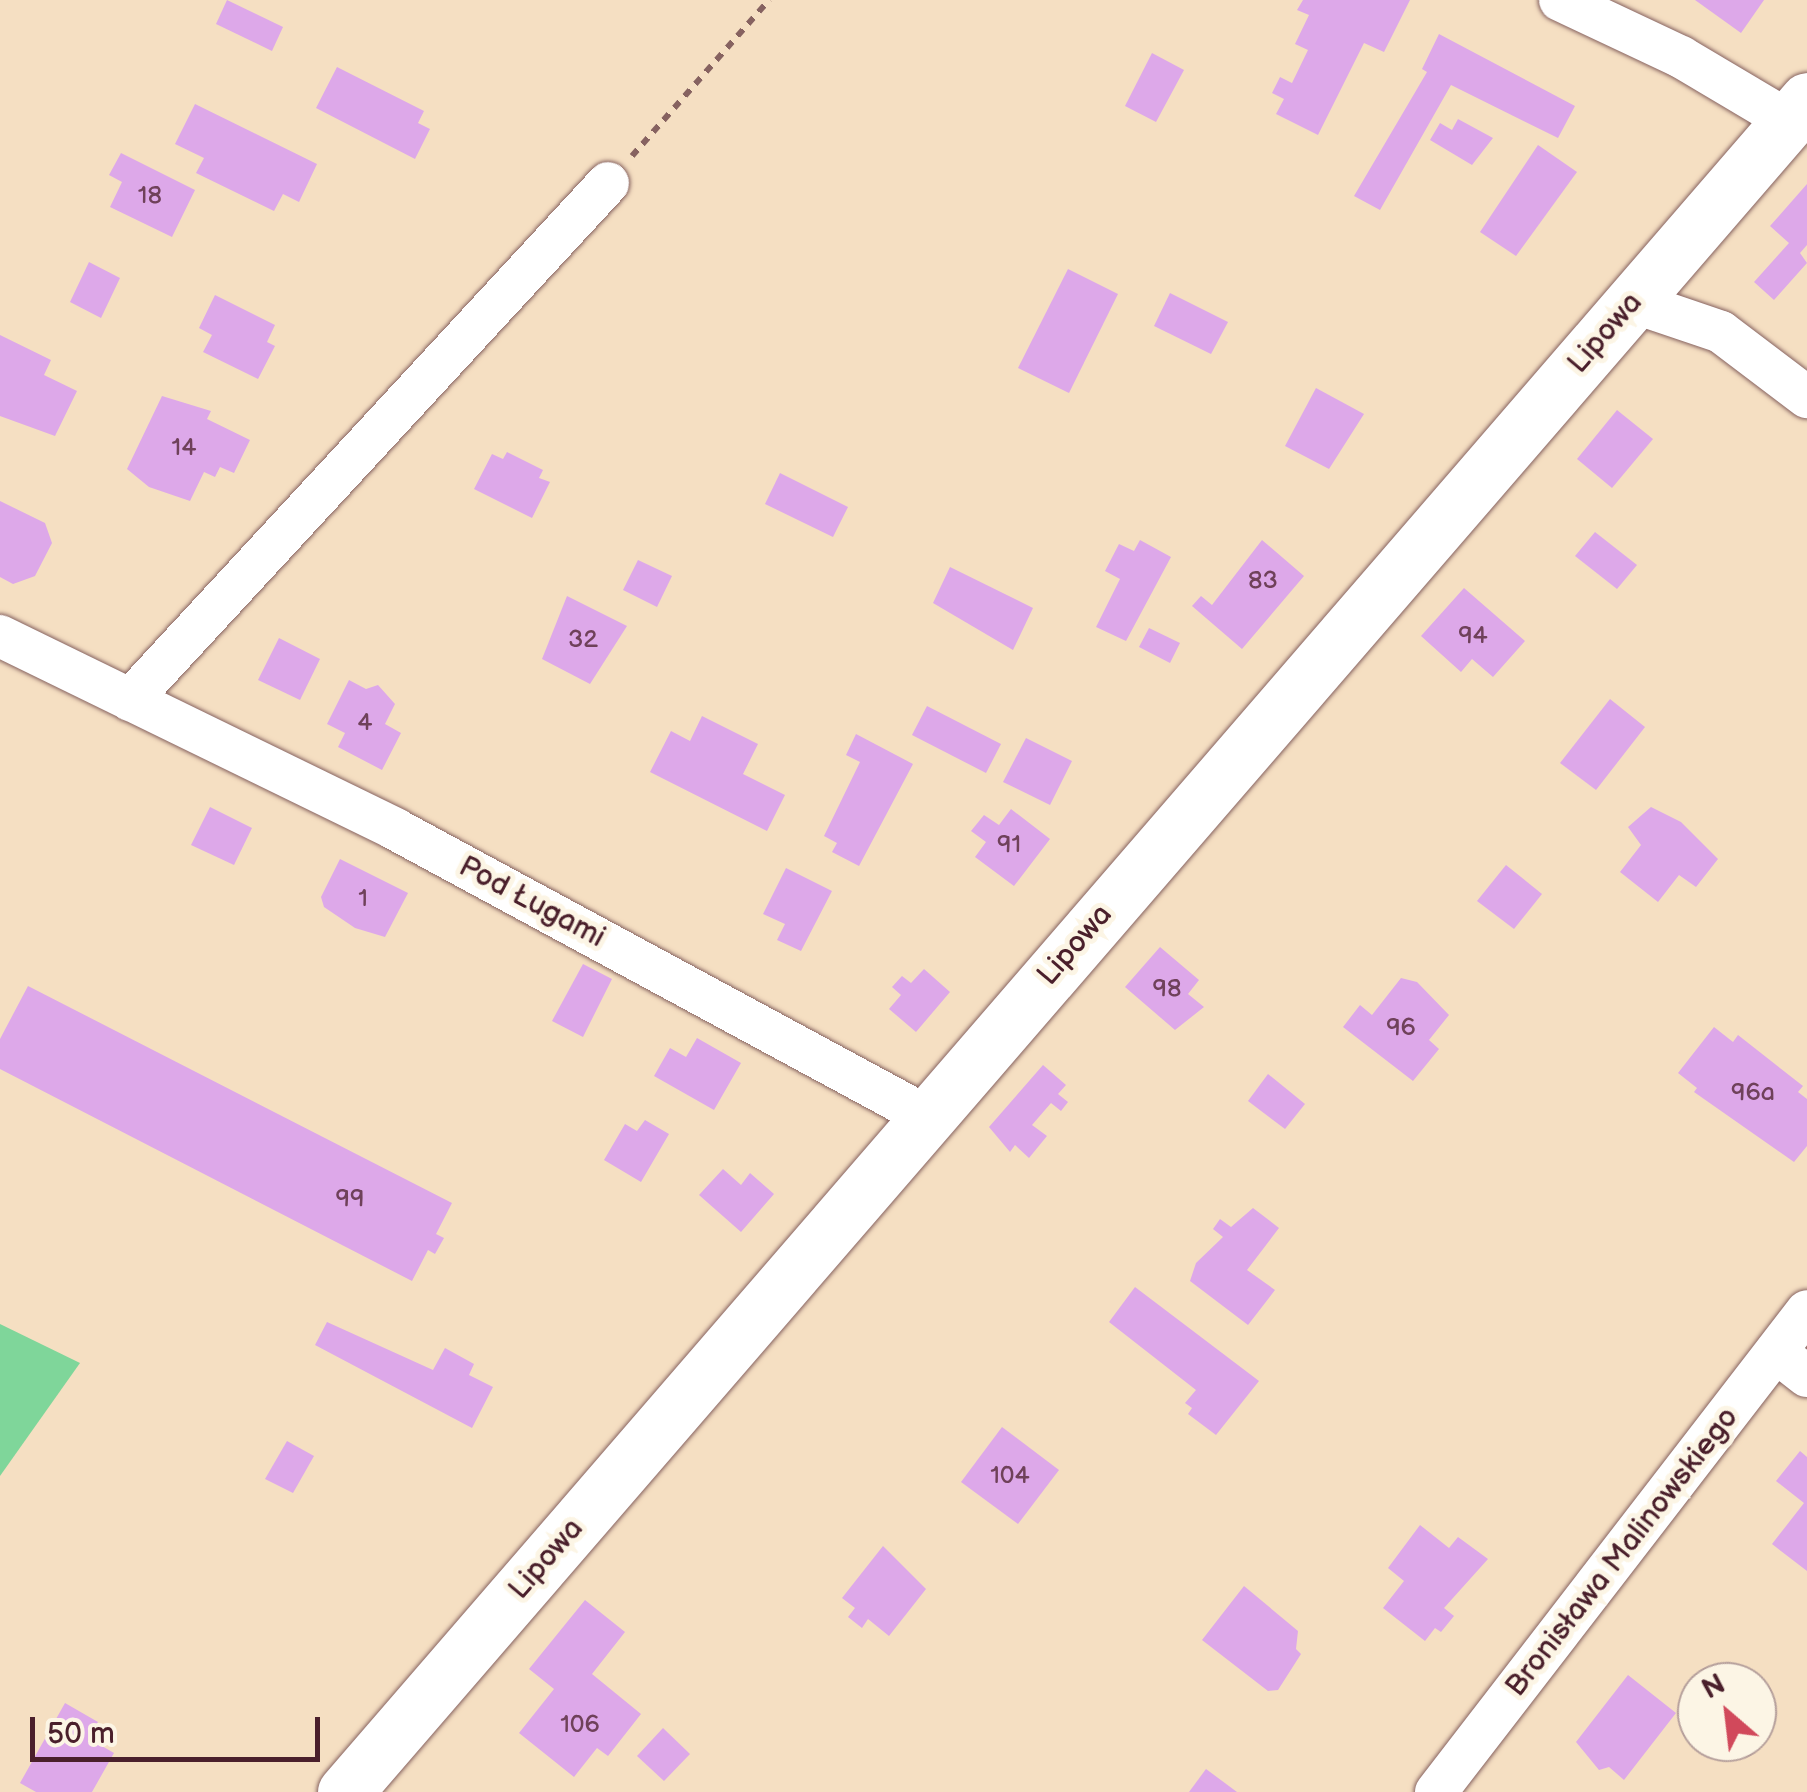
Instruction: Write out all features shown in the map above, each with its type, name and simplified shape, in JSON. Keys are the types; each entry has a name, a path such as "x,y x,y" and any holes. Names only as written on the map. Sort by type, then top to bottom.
{"main road":[{"name":"Lipowa","path":"344,1792 1798,111"}],"street":[{"path":"1560,0 1798,111"},
{"path":"130,700 608,183"},
{"path":"1633,302 1720,332 1807,397"},
{"name":"Pod Ługami","path":"0,636 395,829 926,1116"},
{"name":"Bronisława Malinowskiego","path":"1436,1792 1791,1364 1807,1311"}],"path":[{"path":"608,183 769,0"}],"green space":[{"path":"0,1324 80,1363 0,1476"}],"building":[{"path":"227,0 283,27 272,51 216,24"},
{"path":"1303,0 1410,0 1384,52 1364,43 1318,135 1276,114 1284,99 1272,93 1280,77 1292,83 1308,50 1295,44 1309,15 1297,10"},
{"path":"1695,0 1764,0 1741,33"},
{"path":"1439,34 1575,106 1558,138 1451,85 1380,210 1354,196 1427,72 1422,69"},
{"path":"1152,53 1184,70 1156,122 1125,106"},
{"path":"337,67 424,111 418,123 430,129 415,159 316,108"},
{"path":"195,104 317,164 299,202 283,194 274,211 196,173 204,158 175,144"},
{"path":"1458,119 1493,138 1472,165 1430,140 1440,123 1452,130"},
{"path":"1538,145 1577,172 1516,256 1480,232"},
{"path":"121,153 195,190 172,237 110,207 122,182 109,175"},
{"path":"1807,184 1807,245 1800,253 1807,263 1774,300 1754,282 1789,243 1770,226"},
{"path":"89,262 120,278 101,318 70,302"},
{"path":"1068,269 1118,294 1069,393 1018,368"},
{"path":"1170,293 1228,322 1211,354 1154,326"},
{"path":"215,295 275,325 267,342 275,346 258,379 203,352 212,335 199,328"},
{"path":"0,335 51,360 44,375 77,391 55,436 0,416"},
{"path":"1316,388 1364,414 1329,469 1285,446"},
{"path":"162,396 211,411 207,419 250,440 234,473 220,467 215,477 204,472 190,501 149,487 127,469"},
{"path":"1617,410 1653,439 1612,488 1577,459"},
{"path":"507,452 543,470 539,478 550,482 532,518 474,489 492,454 503,459"},
{"path":"780,473 848,507 833,537 765,504"},
{"path":"0,501 45,523 52,543 35,576 13,584 0,577"},
{"path":"1595,532 1637,565 1617,589 1575,556"},
{"path":"1140,540 1171,557 1126,641 1096,627 1120,579 1105,571 1119,544 1134,551"},
{"path":"1262,540 1304,576 1242,649 1192,606 1201,596 1212,605"},
{"path":"638,560 672,576 657,607 623,590"},
{"path":"950,567 1033,608 1013,650 933,603"},
{"path":"1464,588 1525,641 1493,677 1472,659 1461,672 1421,636"},
{"path":"567,596 627,626 590,684 542,659"},
{"path":"1149,628 1180,643 1170,663 1139,647"},
{"path":"279,638 320,659 300,700 258,680"},
{"path":"349,680 366,689 378,685 395,704 385,724 401,733 382,770 338,747 345,733 327,724"},
{"path":"1610,699 1645,727 1596,790 1560,763"},
{"path":"927,706 1001,744 986,773 912,735"},
{"path":"702,716 758,744 743,774 785,795 767,831 650,772 671,731 690,741"},
{"path":"856,734 913,764 859,866 832,852 837,843 824,836 860,762 846,755"},
{"path":"1026,738 1072,761 1050,805 1003,782"},
{"path":"210,807 252,828 234,865 191,845"},
{"path":"1651,807 1681,822 1718,859 1696,887 1679,875 1658,902 1620,872 1641,845 1628,827"},
{"path":"1011,809 1050,839 1014,886 975,857 986,842 971,831 984,815 999,825"},
{"path":"340,859 408,893 385,937 355,928 324,907 321,897"},
{"path":"1506,865 1542,894 1514,929 1477,901"},
{"path":"786,868 832,891 801,951 777,940 785,924 763,914"},
{"path":"1160,947 1199,980 1188,994 1204,1007 1175,1030 1125,987"},
{"path":"583,964 612,979 583,1037 552,1021"},
{"path":"924,969 950,992 916,1032 889,1009 901,995 892,987 902,976 911,983"},
{"path":"1401,978 1417,982 1449,1015 1429,1040 1439,1049 1413,1081 1343,1027 1360,1005 1372,1015"},
{"path":"28,986 452,1203 436,1234 444,1238 435,1254 428,1250 412,1281 0,1069 0,1039"},
{"path":"1714,1027 1733,1042 1738,1035 1803,1086 1798,1092 1807,1099 1807,1146 1794,1162 1694,1092 1697,1088 1678,1073"},
{"path":"697,1038 741,1063 714,1110 654,1076 670,1048 686,1057"},
{"path":"1043,1065 1066,1085 1058,1094 1068,1102 1061,1111 1051,1103 1032,1125 1047,1136 1029,1158 1015,1145 1010,1152 989,1127"},
{"path":"1268,1074 1305,1104 1285,1129 1248,1101"},
{"path":"645,1120 669,1134 641,1182 604,1160 625,1124 637,1131"},
{"path":"723,1169 741,1185 750,1173 774,1194 741,1232 699,1195"},
{"path":"1253,1208 1279,1228 1247,1270 1275,1290 1248,1325 1190,1281 1196,1263 1223,1237 1213,1229 1220,1219 1231,1227"},
{"path":"1135,1287 1259,1381 1216,1435 1188,1414 1192,1408 1185,1403 1196,1390 1109,1322"},
{"path":"327,1322 433,1370 445,1348 474,1364 469,1375 493,1387 472,1428 315,1345"},
{"path":"1002,1427 1059,1470 1018,1524 961,1482"},
{"path":"287,1441 314,1456 293,1493 265,1479"},
{"path":"1800,1451 1807,1457 1807,1571 1772,1544 1804,1503 1776,1481"},
{"path":"1420,1525 1449,1548 1458,1537 1488,1559 1444,1608 1454,1616 1441,1632 1435,1628 1425,1641 1383,1608 1404,1581 1388,1568"},
{"path":"883,1546 926,1589 889,1636 868,1619 862,1628 848,1617 855,1608 842,1598"},
{"path":"1244,1586 1298,1631 1296,1649 1301,1654 1278,1690 1268,1691 1202,1640"},
{"path":"585,1600 625,1632 592,1674 641,1714 608,1756 597,1748 574,1777 519,1733 554,1689 529,1669"},
{"path":"1628,1675 1676,1713 1624,1780 1609,1767 1599,1770 1576,1742"},
{"path":"65,1703 98,1722 88,1738 114,1753 92,1792 36,1792 20,1783"},
{"path":"663,1728 690,1754 664,1781 637,1756"},
{"path":"1206,1769 1237,1792 1189,1792"}]}
